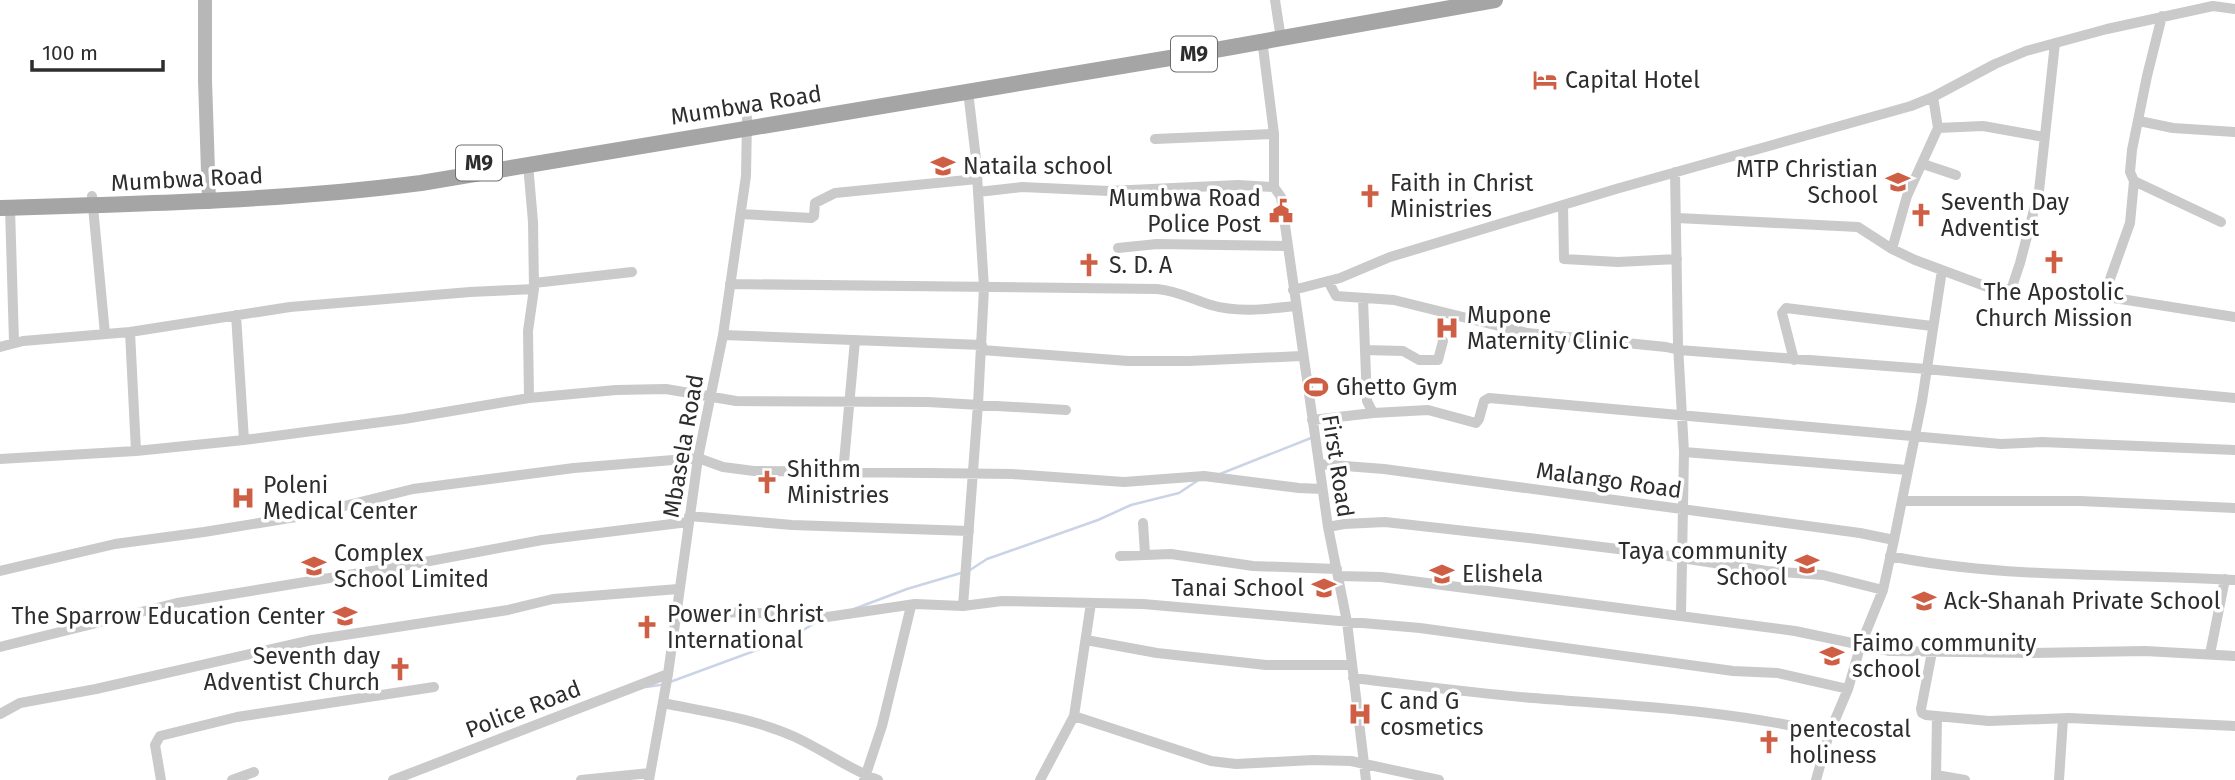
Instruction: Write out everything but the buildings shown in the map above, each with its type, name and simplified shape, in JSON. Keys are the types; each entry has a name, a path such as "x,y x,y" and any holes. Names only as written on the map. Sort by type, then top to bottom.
{"main road":[{"name":"Mumbwa Road","path":"1280,35 1449,0"},
{"name":"Mumbwa Road","path":"209,197 395,176 747,122 1495,0"},
{"name":"Mumbwa Road","path":"3,205 380,188 528,164 747,122 968,91 1262,38"}],"street":[{"path":"205,0 209,197"},
{"path":"1275,0 1280,35"},
{"path":"1293,290 1328,281 1390,257 1933,97 2026,51 2212,3 2235,9"},
{"path":"2162,16 2147,76 2130,168 2134,181 2130,223 2106,288 2106,295 2235,317"},
{"name":"First Road","path":"1262,38 1274,134 1274,187 1281,197 1311,420 1347,622 1366,780"},
{"path":"1677,218 1848,225 1867,232 1892,249 1942,270 2001,292 2012,287 2039,191 2055,43"},
{"path":"963,606 984,288 968,91"},
{"path":"1892,249 1902,209 1938,128 1933,97"},
{"path":"2139,121 2173,128 2235,132"},
{"name":"Mbasela Road","path":"650,777 668,674 688,519 723,335 741,214 746,176 747,122"},
{"path":"1938,128 1983,126 2044,137"},
{"path":"1154,139 1274,134"},
{"path":"528,164 533,222 534,286 527,339 529,398"},
{"path":"1923,164 1956,174"},
{"path":"1675,172 1684,452 1682,616"},
{"path":"741,214 811,218 814,215 815,203 835,193 977,179"},
{"path":"2134,181 2221,222"},
{"path":"978,192 1029,187 1109,191 1238,185 1274,187"},
{"path":"92,201 105,334"},
{"path":"3,205 14,342"},
{"path":"1563,205 1564,259 1618,262 1677,259"},
{"path":"1118,248 1178,243 1287,246"},
{"path":"1815,780 1829,734 1848,689 1861,644 1883,590 1908,470 1942,270"},
{"path":"0,347 14,342 130,332 290,307 534,286 632,272"},
{"path":"1328,281 1336,296 1413,304 1527,333 1679,350 1926,369 2235,398"},
{"path":"730,284 1157,289 1177,291 1212,305 1231,309 1296,306"},
{"path":"1363,299 1367,401 1373,413"},
{"path":"1794,360 1782,313 1786,309 1932,326"},
{"path":"236,315 244,440"},
{"path":"130,332 136,450"},
{"path":"723,335 982,348 1128,361 1302,356"},
{"path":"843,473 855,340"},
{"path":"1365,350 1403,351 1419,360 1438,360 1444,341"},
{"path":"0,459 244,440 404,419 529,398 650,388 736,401 850,400 1066,410"},
{"path":"1311,420 1428,410 1476,423 1484,401 1489,398 2001,444 2042,442 2235,450"},
{"path":"1684,452 1908,470"},
{"path":"0,571 115,544 308,514 413,489 574,468 698,458 735,470 1031,475 1124,482 1204,476 1290,488 1322,489"},
{"name":"Malango Road","path":"1319,464 1384,468 1894,540"},
{"path":"1902,501 2080,501 2235,508"},
{"path":"0,647 177,603 542,540 688,519 969,531"},
{"path":"1143,523 1145,554"},
{"path":"1328,527 1385,523 1529,538 1767,571 1823,575 1883,590"},
{"path":"1120,556 1171,554 1227,564 1381,577 1795,631 1875,649 1932,652 2145,651 2235,656"},
{"path":"1890,556 1919,562 2066,575 2230,580 2210,654"},
{"path":"0,714 20,703 128,682 312,640 509,610 553,598 678,589"},
{"path":"677,611 827,617 921,604 963,606 1002,601 1143,604 1489,636 1733,671 1777,673 1848,689"},
{"path":"1040,780 1074,716 1091,603"},
{"path":"865,778 882,726 911,606"},
{"path":"1086,640 1157,653 1266,664 1351,665"},
{"path":"1932,652 1921,709 1926,715 1989,721 2063,719 2235,726"},
{"name":"Police Road","path":"393,780 668,674"},
{"path":"1353,678 1746,717 1829,734"},
{"path":"161,780 155,745 160,736 250,715 434,687"},
{"path":"663,703 742,719 774,729 795,737 865,778 878,780"},
{"path":"1074,716 1211,761 1236,764 1340,761 1439,780"},
{"path":"1937,716 1936,777 1965,780"},
{"path":"2059,780 2063,719"},
{"path":"232,780 254,772"},
{"path":"581,780 650,777"}],"waterway":[{"path":"1220,474 1311,438"},
{"path":"970,570 987,559 1098,520 1131,505 1179,493 1197,481"},
{"path":"854,609 961,573"},
{"path":"670,682 792,637 818,621"},
{"path":"646,687 660,685"}],"place":[{"name":"Capital Hotel","path":"1545,80"},
{"name":"Nataila school","path":"943,166"},
{"name":"MTP Christian School","path":"1898,182"},
{"name":"Faith in Christ Ministries","path":"1370,196"},
{"name":"Mumbwa Road Police Post","path":"1281,211"},
{"name":"Seventh Day Adventist","path":"1921,215"},
{"name":"The Apostolic Church Mission","path":"2054,262"},
{"name":"S. D. A","path":"1089,265"},
{"name":"Mupone Maternity Clinic","path":"1447,328"},
{"name":"Ghetto Gym","path":"1316,387"},
{"name":"Shithm Ministries","path":"767,482"},
{"name":"Poleni Medical Center","path":"243,498"},
{"name":"Taya community School","path":"1807,564"},
{"name":"Complex School Limited","path":"314,566"},
{"name":"Elishela","path":"1442,574"},
{"name":"Tanai School","path":"1324,588"},
{"name":"Ack-Shanah Private School","path":"1924,601"},
{"name":"The Sparrow Education Center","path":"345,616"},
{"name":"Power in Christ International","path":"647,627"},
{"name":"Faimo community school","path":"1832,656"},
{"name":"Seventh day Adventist Church","path":"400,669"},
{"name":"C and G cosmetics","path":"1360,714"},
{"name":"pentecostal holiness","path":"1769,742"}]}
